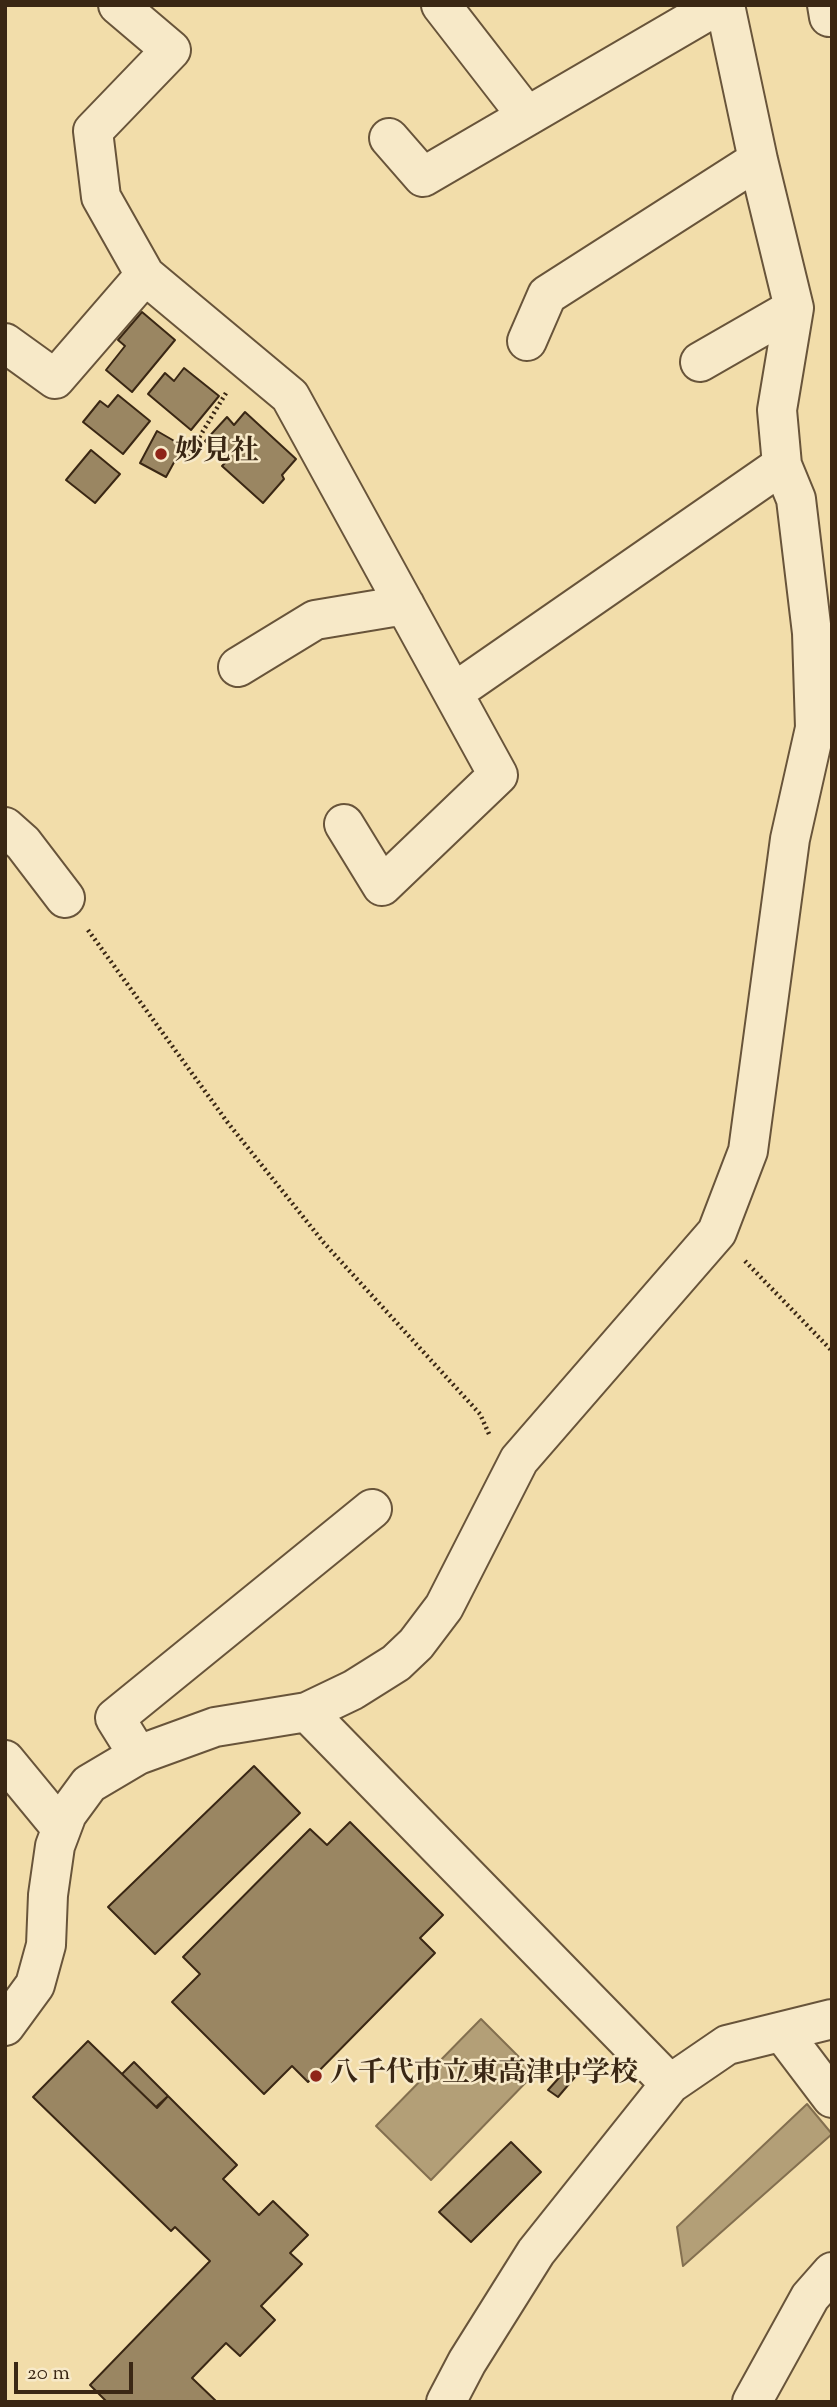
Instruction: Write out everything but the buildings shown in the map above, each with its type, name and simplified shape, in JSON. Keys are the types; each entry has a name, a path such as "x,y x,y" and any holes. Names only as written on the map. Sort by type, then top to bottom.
{"street":[{"path":"118,5 171,50 93,131 101,197 145,275 290,396 498,775 382,886 344,824"},
{"path":"441,5 527,116"},
{"path":"389,138 423,177 718,5"},
{"path":"5,2026 35,1985 46,1945 54,1846 67,1814 89,1784 138,1755 215,1727 307,1712 353,1690 396,1663 416,1644 444,1607 519,1460 717,1232 748,1151 790,839 815,728 812,633 796,499 782,464 777,410 794,308 758,160 726,5"},
{"path":"527,341 547,295 758,160"},
{"path":"5,343 55,379 145,275"},
{"path":"700,362 794,308"},
{"path":"453,693 782,464"},
{"path":"238,667 315,620 405,605"},
{"path":"5,827 23,843 65,898"},
{"path":"138,1755 115,1718 372,1509"},
{"path":"307,1712 670,2084"},
{"path":"5,1760 61,1828"},
{"path":"446,2402 467,2362 536,2252 670,2084 727,2045 832,2019"},
{"path":"782,2032 832,2098"},
{"path":"752,2402 810,2297 832,2272"}],"path":[{"path":"188,456 246,360"},
{"path":"65,898 228,1123 324,1243 480,1414 509,1478"},
{"path":"717,1232 832,1351"}],"shaded area":[{"path":"481,2019 535,2073 431,2180 376,2126"},
{"path":"807,2104 832,2134 683,2266 677,2227"}],"place":[{"name":"妙見社","path":"161,454"},
{"name":"八千代市立東高津中学校","path":"316,2076"}]}
